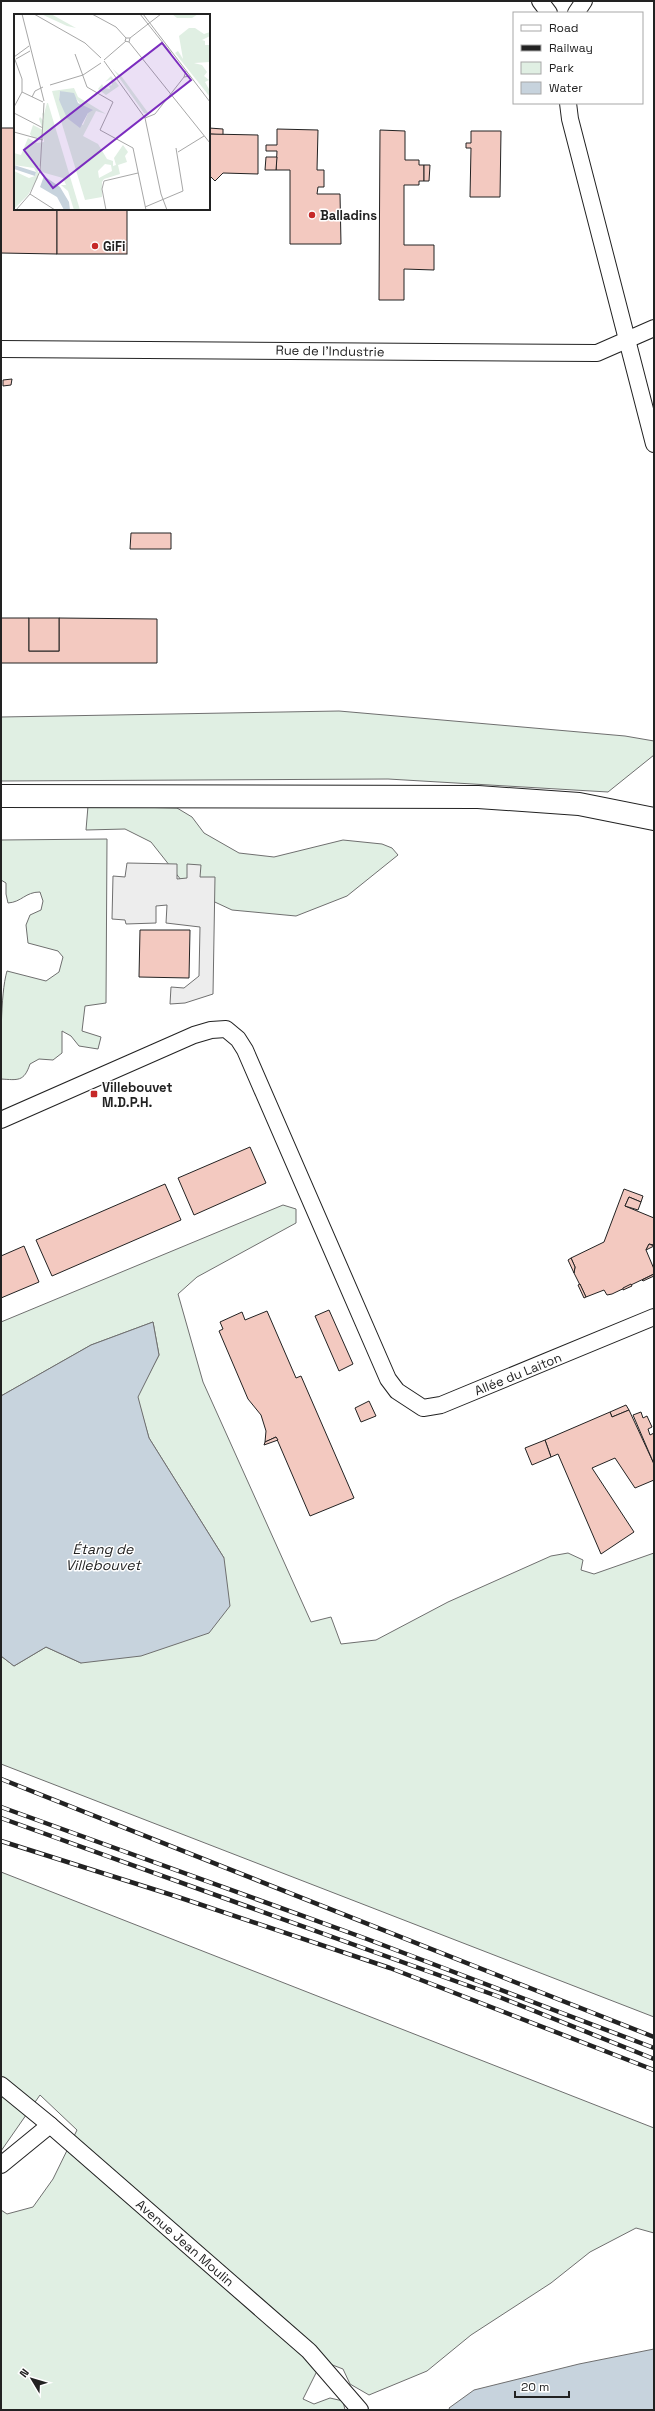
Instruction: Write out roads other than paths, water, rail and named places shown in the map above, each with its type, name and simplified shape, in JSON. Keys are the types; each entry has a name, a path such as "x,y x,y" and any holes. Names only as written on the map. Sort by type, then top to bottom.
{"street":[{"path":"540,1 548,12"},
{"path":"577,12 584,1"},
{"path":"568,104 570,120 654,444"},
{"name":"Rue de l'Industrie","path":"1,349 597,352 654,328"},
{"path":"1,796 478,797 579,804 654,819"},
{"name":"Allée du Laiton","path":"1,1120 194,1035 211,1030 226,1029 238,1039 245,1050 388,1379 397,1391 411,1402 423,1408 441,1405 654,1317"},
{"name":"Avenue Jean Moulin","path":"1,2085 50,2125 309,2351 360,2410"},
{"path":"1,2165 50,2125"}],"water":[{"name":"Étang de Villebouvet","path":"153,1322 159,1355 138,1397 149,1438 224,1558 230,1606 209,1633 141,1656 81,1663 46,1647 14,1666 1,1656 1,1396 91,1345"},
{"path":"654,2349 654,2410 450,2410 449,2408 474,2390 579,2364"}],"railway":[{"path":"1,1779 654,2037"},
{"path":"1,1807 367,1939 654,2048"},
{"path":"1,1818 497,1996 654,2059"},
{"path":"1,1841 175,1896 390,1968 654,2070"}],"place":[{"name":"Balladins","path":"312,215"},
{"name":"GiFi","path":"95,246"},
{"name":"Villebouvet M.D.P.H.","path":"94,1094"}]}
